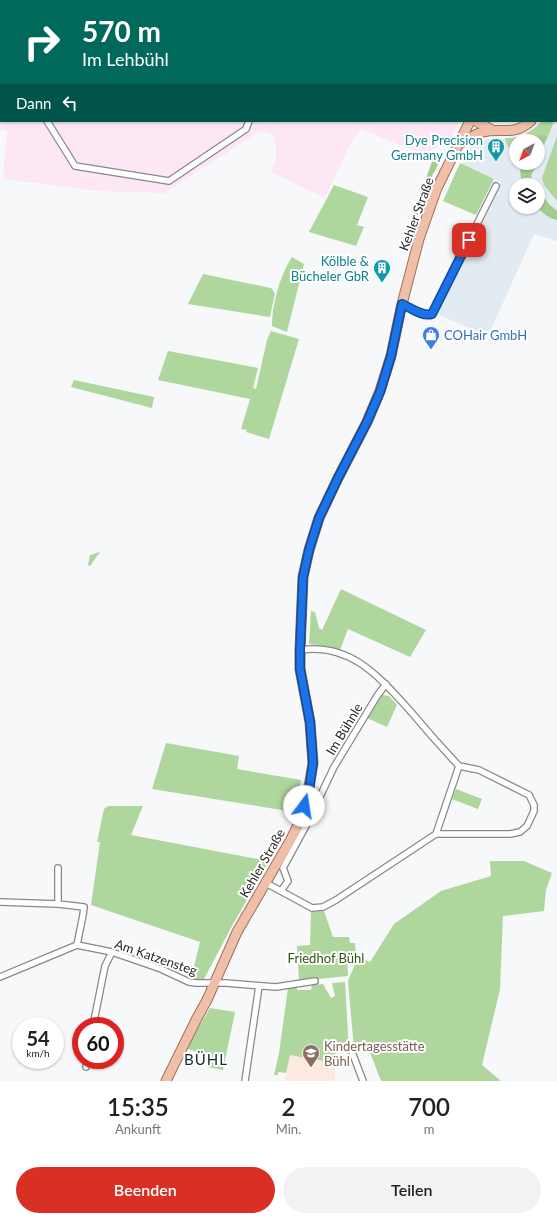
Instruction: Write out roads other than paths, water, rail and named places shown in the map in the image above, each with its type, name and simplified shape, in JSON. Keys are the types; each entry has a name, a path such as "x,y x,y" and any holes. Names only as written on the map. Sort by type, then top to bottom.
{"main road":[{"name":"Kehler Straße","path":"166,1081 207,1000 238,932 301,819 312,775 310,722 300,669 303,577 309,550 319,518 367,422 380,392 391,356 413,261 426,220 438,188 469,122"},
{"path":"478,122 492,130"},
{"path":"458,144 466,142 474,135 492,130 514,131 530,122"}],"street":[{"path":"48,122 75,166 169,181 246,129 249,122"},
{"path":"402,304 422,313 428,315 432,314 496,186"},
{"path":"266,883 312,908 323,907 353,890 436,834 510,834 520,832 527,826 534,811 534,805 529,795 479,770 459,766 386,684 366,666 349,657 322,649 300,650"},
{"name":"Im Bühnle","path":"325,788 334,767 377,696 386,684"},
{"path":"436,834 459,766"},
{"name":"Kehler Straße","path":"282,891 288,880 283,868 325,788"},
{"path":"58,868 58,904"},
{"path":"0,902 58,904 84,907 84,915 77,945 0,976"},
{"name":"Am Katzensteg","path":"77,945 112,952 161,969 189,982 276,987 315,981"},
{"path":"95,1017 105,966 112,952"},
{"path":"245,1081 259,986"},
{"path":"352,1052 363,1081"}],"place":[{"name":"Dye Precision Germany GmbH","path":"496,162"},
{"name":"Kölble & Bücheler GbR","path":"382,283"},
{"name":"COHair GmbH","path":"431,350"},
{"name":"Kindertagesstätte Bühl","path":"311,1068"}],"district":[{"name":"BÜHL","path":"206,1059"}],"park label":[{"name":"Friedhof Bühl","path":"326,958"}]}
